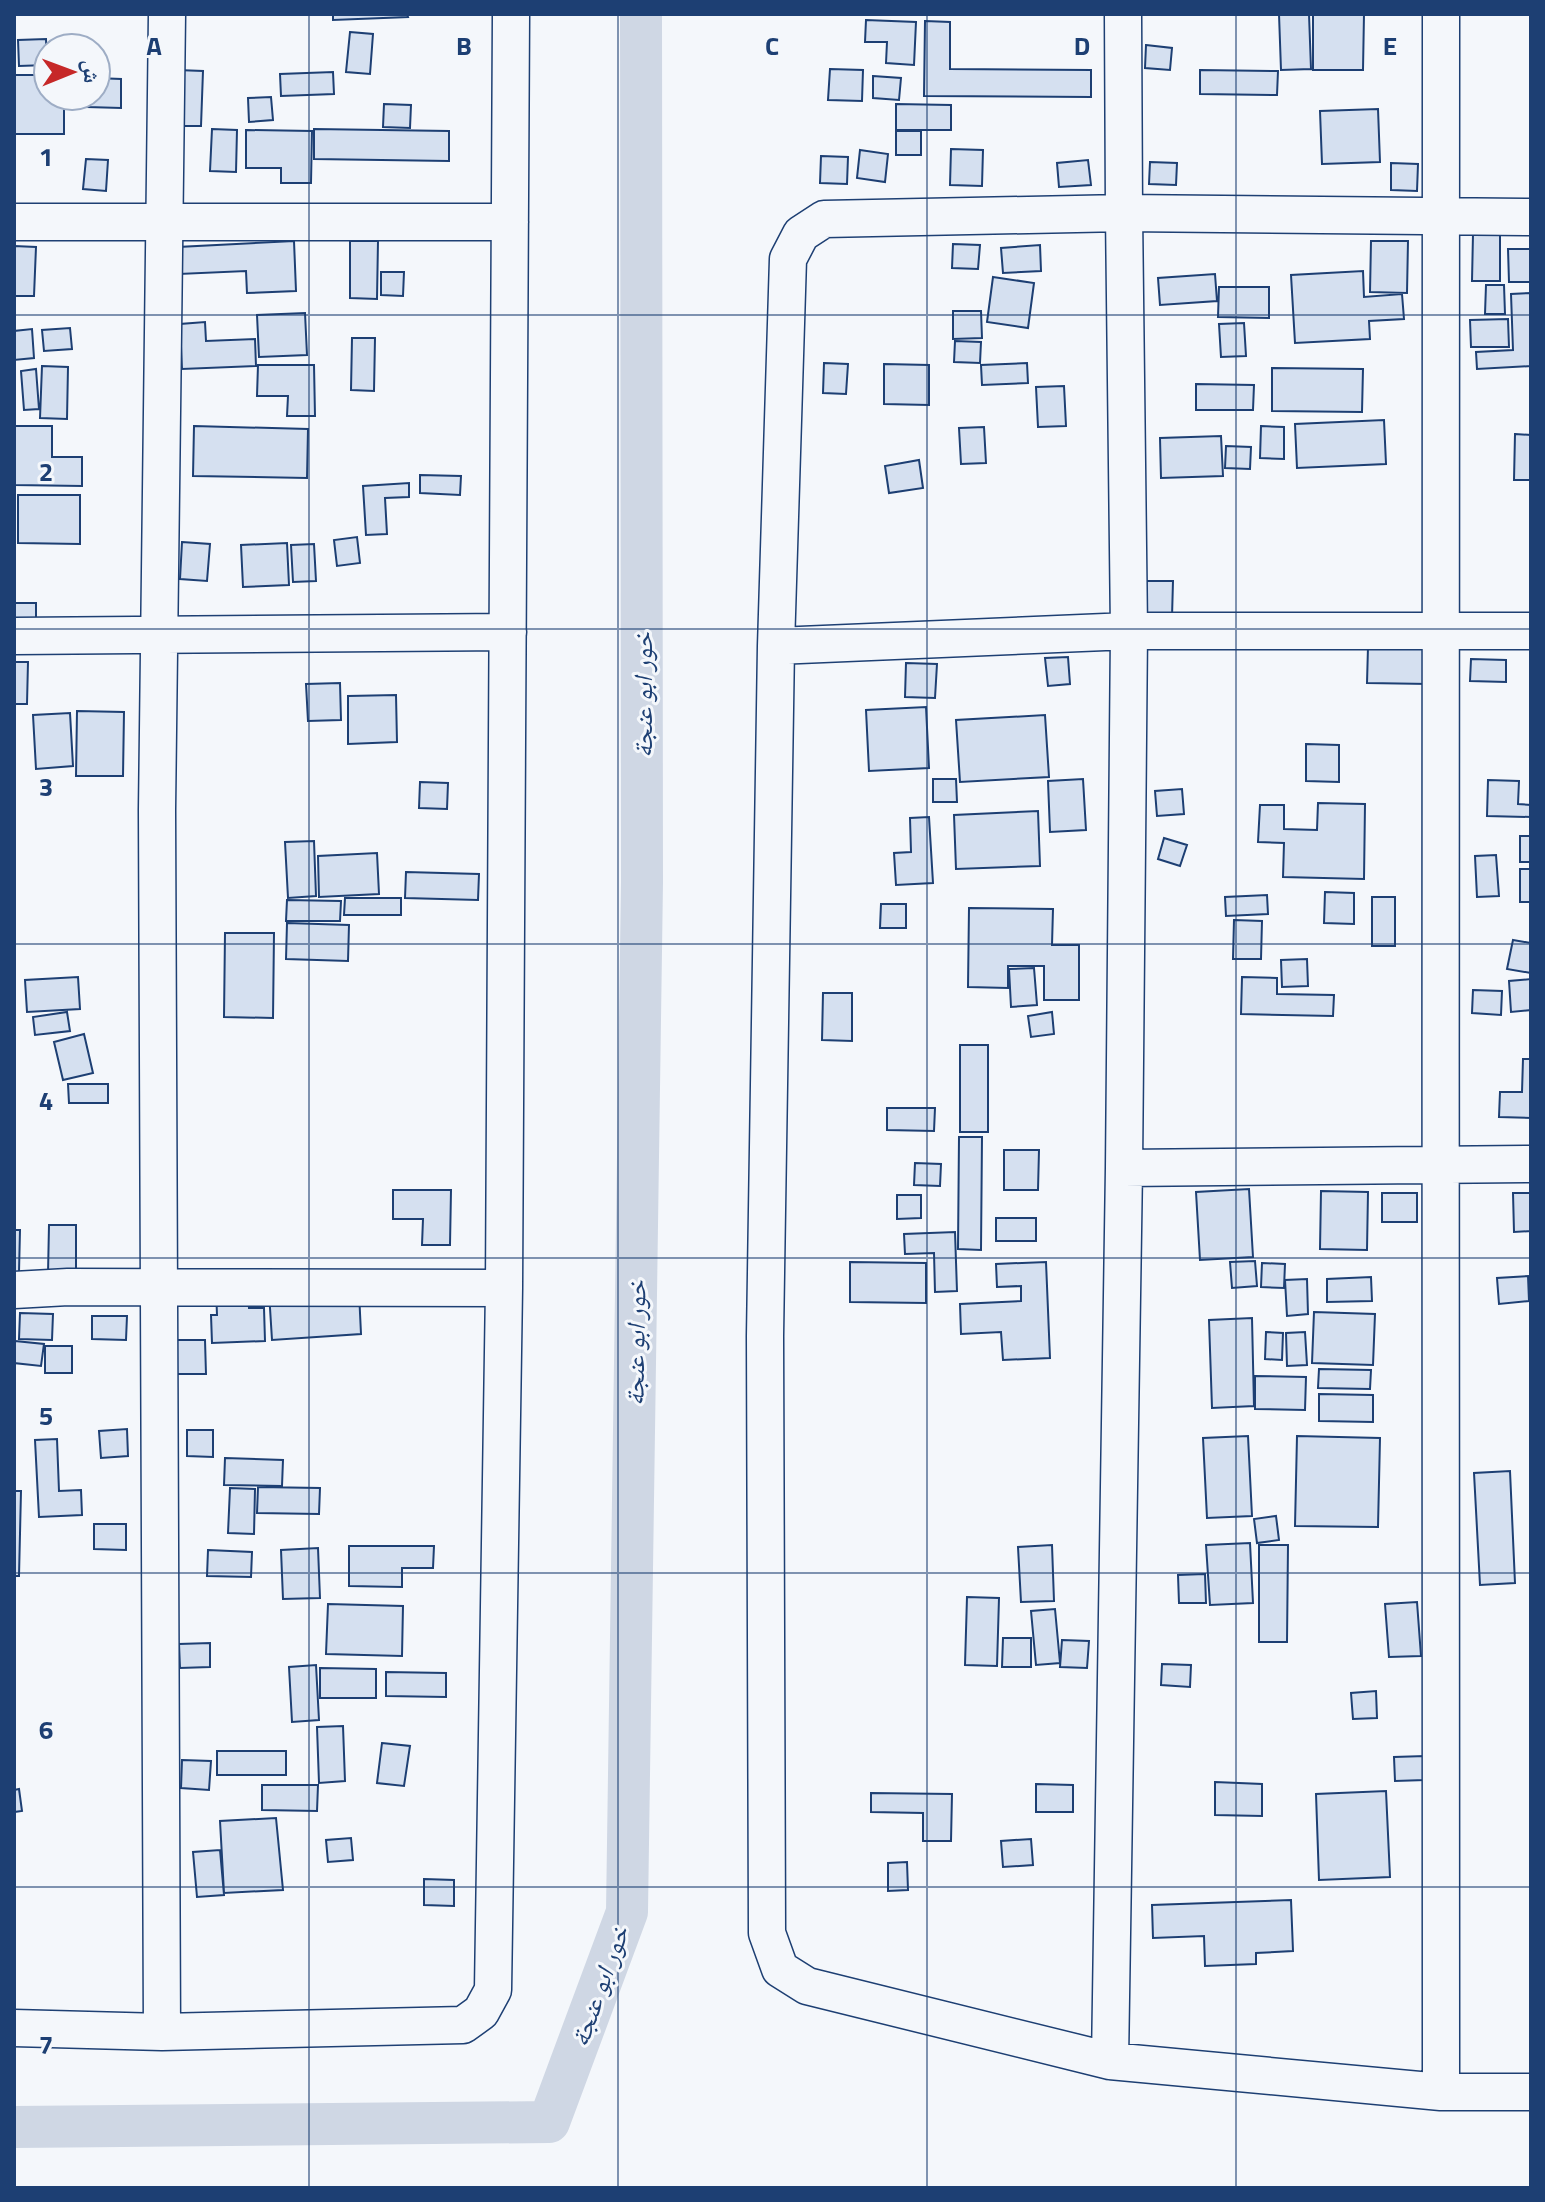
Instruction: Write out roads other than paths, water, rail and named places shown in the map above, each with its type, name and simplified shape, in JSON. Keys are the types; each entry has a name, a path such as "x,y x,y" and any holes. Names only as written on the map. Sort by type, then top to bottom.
{"street":[{"path":"162,2032 156,1290 158,632 167,14"},
{"path":"14,2028 162,2032 463,2025 481,2012 493,1990 504,1288 511,14"},
{"path":"1110,2061 1129,631 1123,14"},
{"path":"1441,14 1438,632 1442,1167 1441,2092"},
{"path":"1531,217 1124,213 824,219 801,234 788,259 776,646 765,1336 767,1933 780,1969 807,1986 1110,2061 1441,2092 1531,2092"},
{"path":"14,222 510,222"},
{"path":"776,646 1129,631 1531,631"},
{"path":"14,636 158,632 508,632"},
{"path":"1124,1168 1531,1164"},
{"path":"14,1290 68,1287 156,1290 504,1288"}],"waterway":[{"name":"خور ابو عنجة","path":"14,2127 549,2122 627,1912 642,882 641,14"}]}
